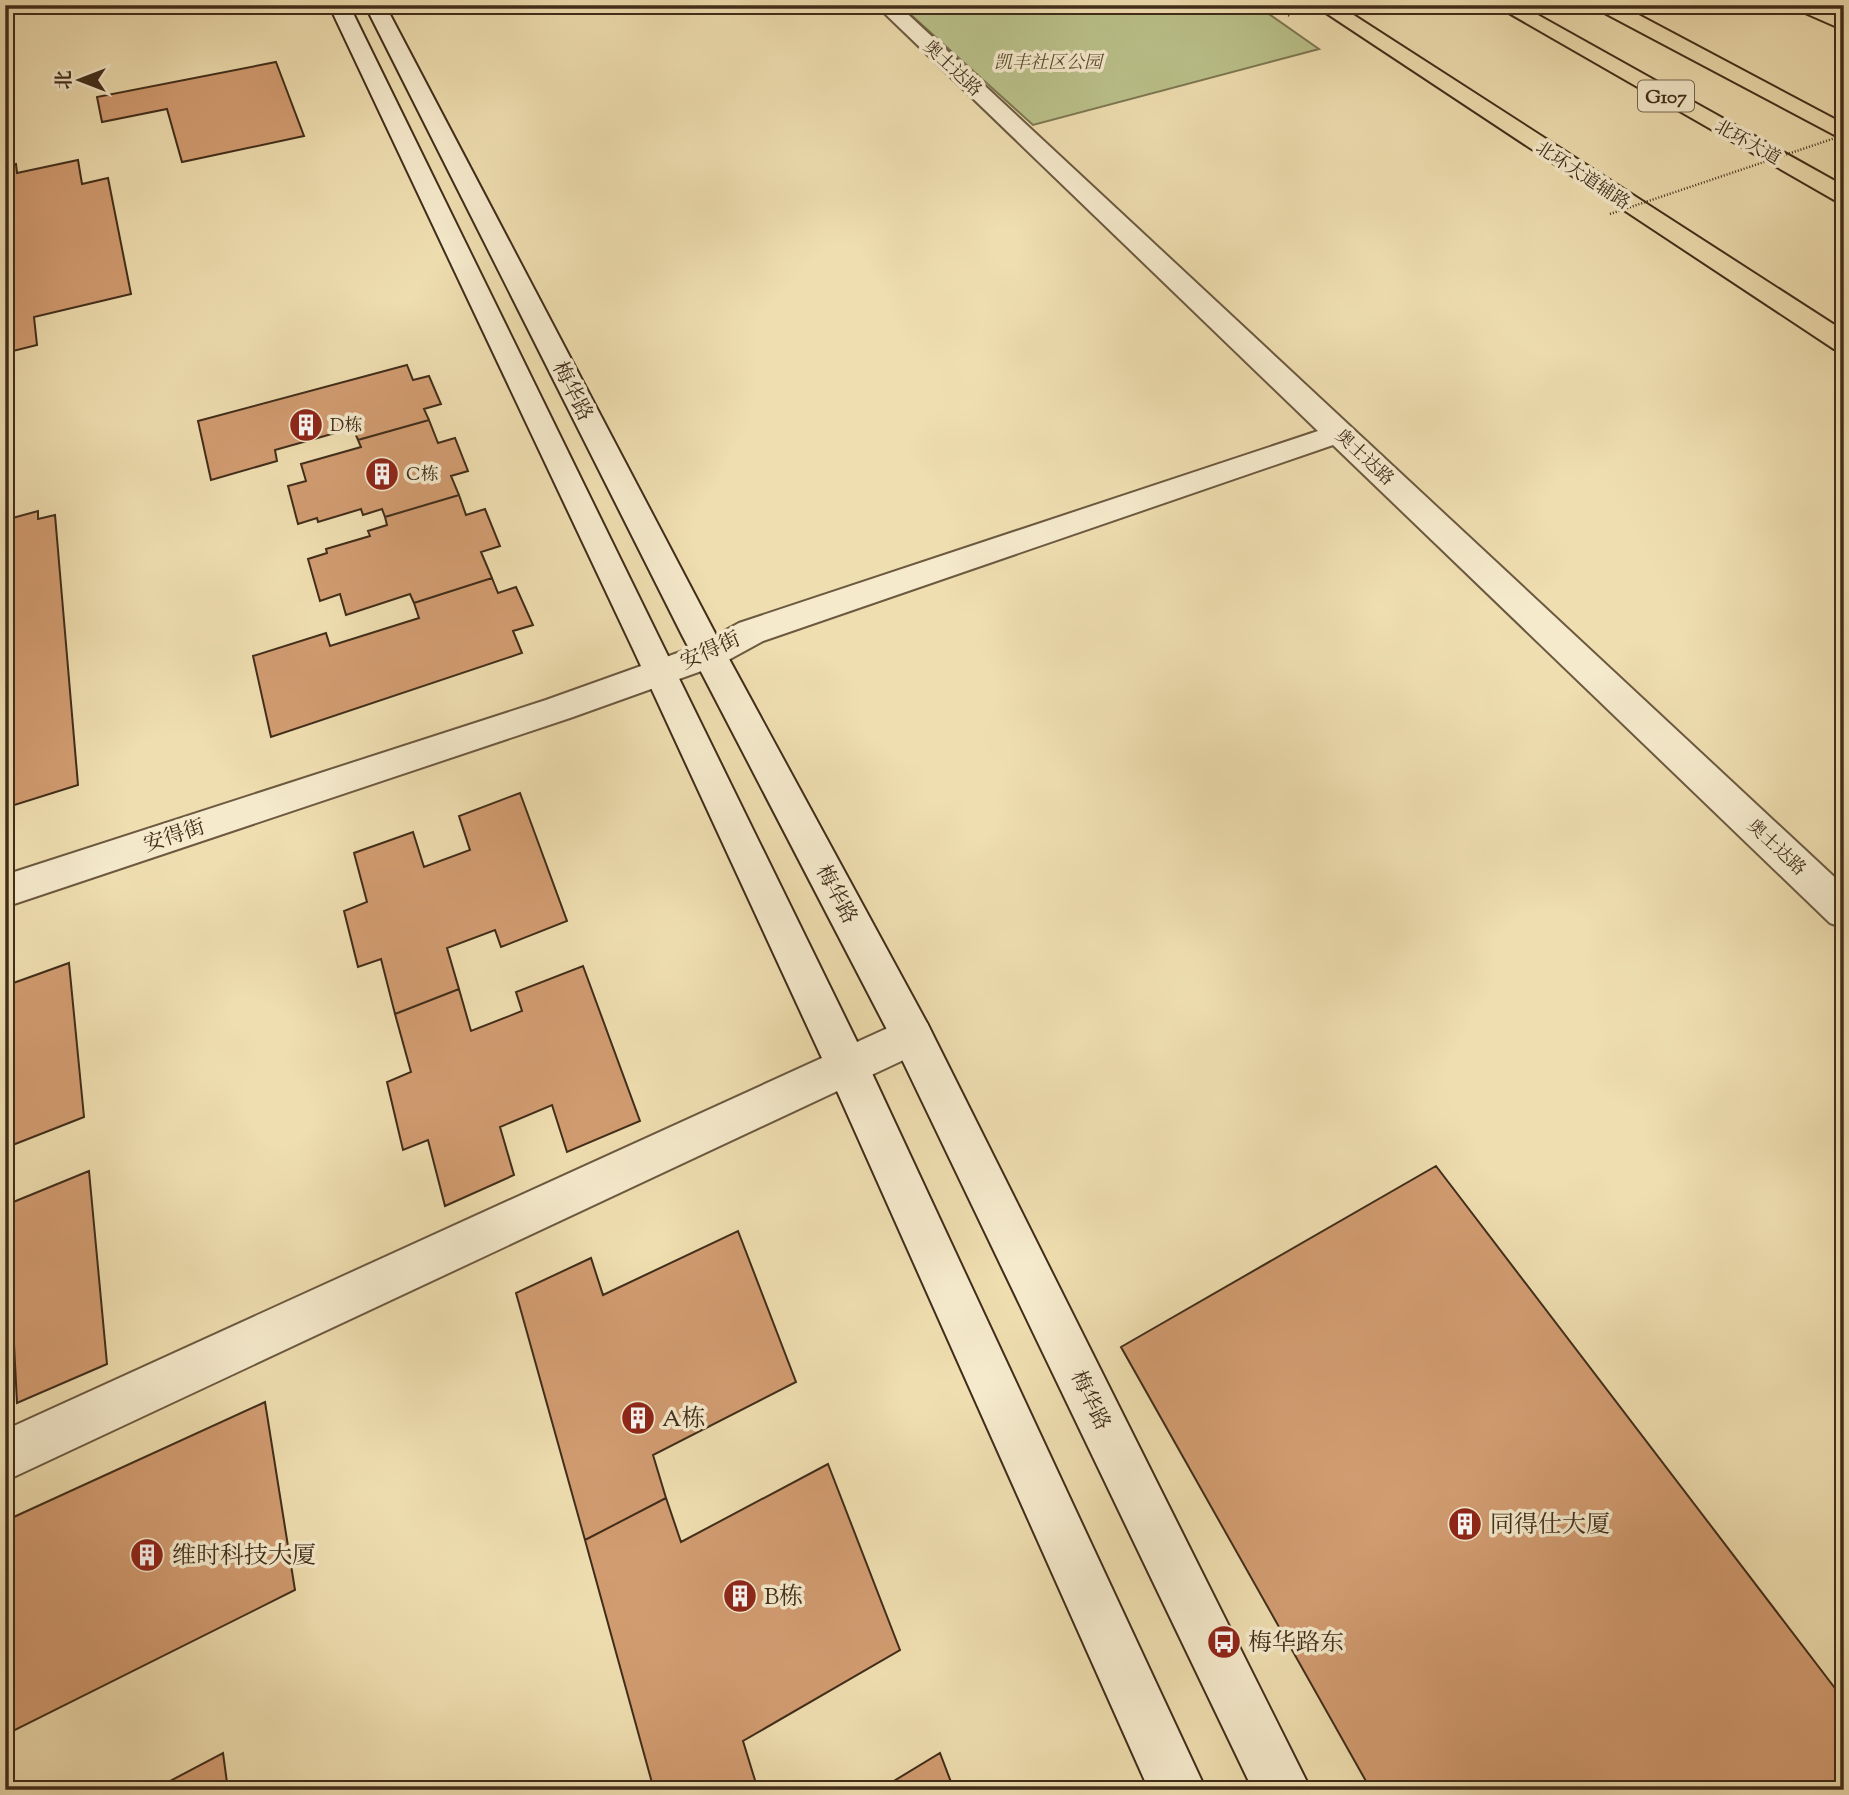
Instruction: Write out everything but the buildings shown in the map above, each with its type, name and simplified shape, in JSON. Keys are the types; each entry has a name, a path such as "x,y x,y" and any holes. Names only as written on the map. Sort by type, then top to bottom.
{"main road":[{"name":"梅华路","path":"339,5 656,661 848,1068 1178,1790"},
{"name":"梅华路","path":"375,5 704,645 912,1036 1283,1790"},
{"name":"奥士达路","path":"886,5 1844,911"},
{"name":"北环大道辅路","path":"1324,5 1844,343"},
{"name":"北环大道","path":"1505,5 1838,193"},
{"name":"G107","path":"1604,5 1844,134"},
{"path":"1803,5 1844,24"},
{"name":"安得街","path":"5,867 751,632 1340,433"},
{"name":"安得街","path":"5,891 558,709 656,661"},
{"path":"5,1456 848,1068 912,1036"}],"path":[{"path":"1610,214 1844,134"}],"green space":[{"name":"凯丰社区公园","path":"900,5 1256,5 1319,49 1033,125"}],"place":[{"name":"D栋","path":"306,425"},
{"name":"C栋","path":"382,474"},
{"name":"A栋","path":"638,1418"},
{"name":"同得仕大厦","path":"1465,1524"},
{"name":"维时科技大厦","path":"147,1555"},
{"name":"B栋","path":"740,1596"},
{"name":"梅华路东","path":"1224,1642"}]}
